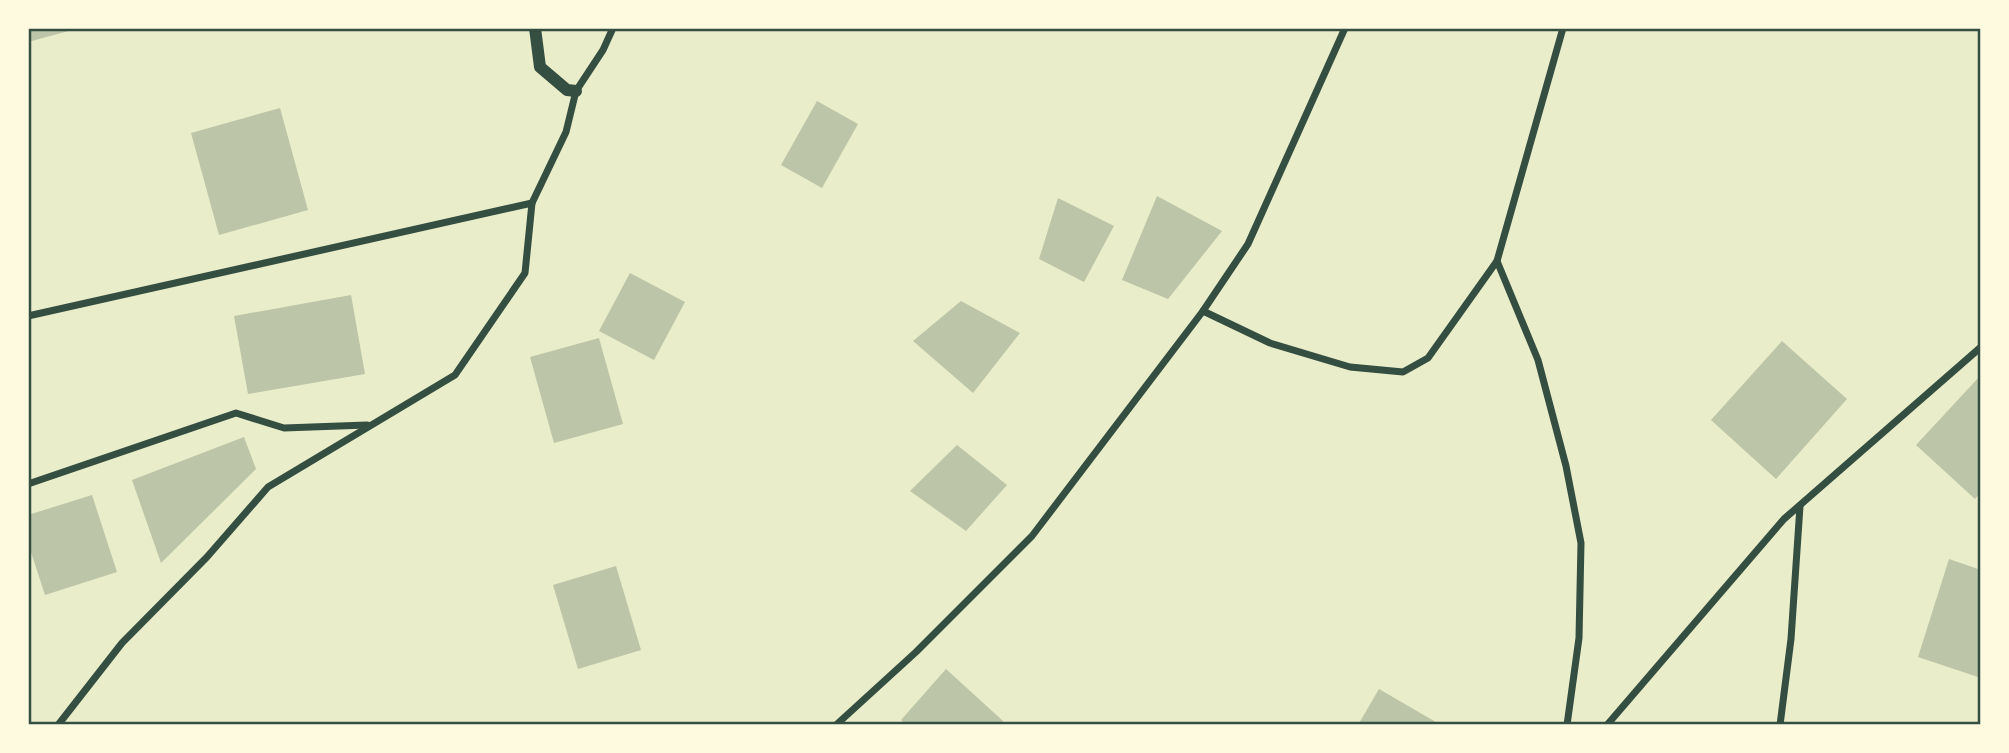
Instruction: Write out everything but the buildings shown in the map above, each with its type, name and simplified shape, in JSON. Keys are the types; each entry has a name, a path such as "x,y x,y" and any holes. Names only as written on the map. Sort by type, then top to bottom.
{"street":[{"path":"535,28 540,67 567,90 576,91"},
{"path":"58,725 122,643 207,557 268,487 456,375 525,273 531,203 566,132 576,91 603,50 613,28"},
{"path":"836,725 916,652 1032,537 1203,311 1248,244 1345,28"},
{"path":"1203,311 1270,342 1350,367 1403,372 1428,358 1497,261 1563,28"},
{"path":"28,316 531,203"},
{"path":"1497,261 1538,360 1566,466 1581,542 1579,638 1567,725"},
{"path":"1607,725 1784,519 1981,347"},
{"path":"28,484 236,414 284,428 368,425"},
{"path":"1780,725 1791,639 1800,506"}]}
